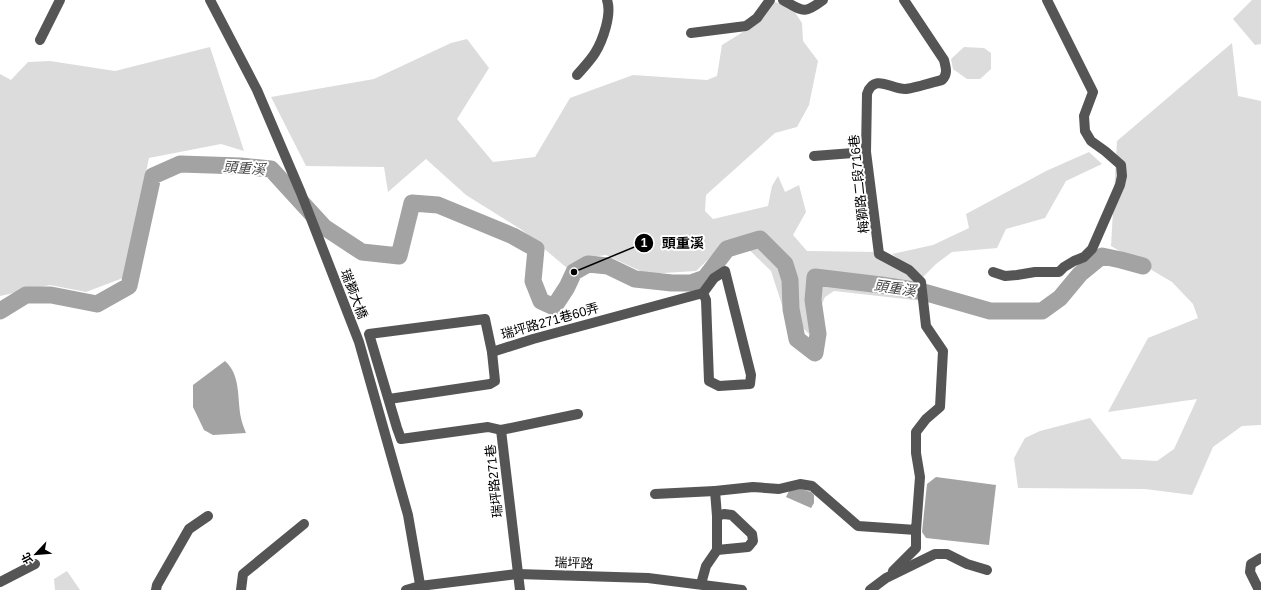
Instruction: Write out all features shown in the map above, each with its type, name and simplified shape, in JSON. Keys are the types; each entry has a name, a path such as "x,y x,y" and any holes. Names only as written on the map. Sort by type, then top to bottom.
{"street":[{"path":"40,40 60,0"},
{"name":"瑞獅大橋","path":"210,0 257,90 301,193 359,342 408,515 420,588"},
{"path":"577,75 595,54 604,34 610,7 607,0"},
{"path":"691,33 746,26 757,18 770,0"},
{"path":"783,0 802,10 811,10 823,0"},
{"name":"梅獅路二段716巷","path":"904,0 944,60 947,70 942,80 905,89 882,83 876,84 869,88 867,94 866,152 879,254 909,270 921,282 926,326 943,351 940,408 926,419 916,432 916,453 920,477 916,530"},
{"path":"993,272 1005,276 1035,272 1059,272 1074,261 1084,257 1092,248 1115,197 1122,176 1121,165 1091,141 1085,131 1084,116 1093,92 1047,0"},
{"path":"814,156 866,152"},
{"path":"725,271 751,375 750,384 719,386 709,381 706,300 703,293 714,278 725,271"},
{"name":"瑞坪路271巷60弄","path":"389,399 490,384 495,381 492,352 533,339 703,293"},
{"path":"389,399 369,334 486,318 492,352"},
{"name":"瑞坪路271巷","path":"389,399 401,439 488,427 501,430 520,590"},
{"path":"501,430 578,414"},
{"path":"655,494 714,491 753,487 779,489 800,484 812,486 858,526 916,530 916,548 886,578 870,590"},
{"path":"701,584 706,566 717,550 717,516 714,491"},
{"path":"717,516 724,514 732,515 752,534 753,541 748,547 717,550"},
{"path":"156,590 157,585 189,529 208,516"},
{"path":"241,590 243,574 304,524"},
{"path":"886,578 940,553 947,554 967,564 987,570"},
{"path":"1259,590 1250,572 1251,564 1261,558"},
{"path":"0,582 35,564"},
{"name":"瑞坪路","path":"406,590 517,574 648,578 742,590"}],"shaded area":[{"path":"1252,0 1261,0 1261,44 1255,45 1233,19"},
{"path":"775,2 792,8 802,23 803,41 818,61 809,105 797,127 775,133 706,195 705,211 713,219 768,206 772,186 778,176 785,192 799,185 806,212 793,235 807,251 877,252 912,279 923,301 834,291 825,297 809,334 783,308 771,271 738,239 721,247 696,271 647,274 606,255 584,258 567,268 522,230 466,195 426,159 388,192 384,167 306,166 271,97 374,79 451,43 467,39 489,68 457,119 493,162 535,157 570,98 633,75 707,80 717,76 722,45 754,25 769,4"},
{"path":"1232,43 1238,96 1261,101 1261,425 1242,426 1213,447 1192,495 1145,489 1018,488 1014,458 1025,438 1040,431 1090,418 1122,459 1157,461 1174,449 1197,399 1108,412 1148,338 1198,318 1193,304 1172,282 1111,246 1117,141"},
{"path":"210,47 244,151 221,144 149,158 123,278 86,292 50,285 0,296 0,74 11,80 28,62 50,61 115,71"},
{"path":"964,47 984,48 991,53 991,69 980,79 967,79 953,69 951,59"},
{"path":"1089,152 1102,164 1066,181 1045,218 1006,229 997,248 952,252 936,264 923,277 892,254 933,245 969,228 966,214 1046,171"},
{"path":"225,361 234,373 238,387 242,424 246,433 213,435 204,430 193,407 193,385"},
{"path":"936,477 996,485 989,545 926,538 922,532 927,484"},
{"path":"794,487 811,492 814,495 814,503 811,508 786,497 790,489"},
{"path":"67,571 80,590 55,590 54,579"}],"waterway":[{"name":"頭重溪","path":"0,311 26,295 51,295 97,304 129,286 153,176 180,164 240,166 271,169 324,227 362,252 399,256 412,203 438,205 513,236 536,249 533,281 541,301 554,307 567,287 574,272 588,264 608,266 635,279 672,283 691,283 705,278 727,249 760,239 785,264 790,280 791,309 797,339 815,353 818,334 813,300 815,277 920,291 990,311 1042,311 1060,298 1080,274 1102,256 1143,266"}],"place":[{"name":"頭重溪","path":"574,272"}]}
